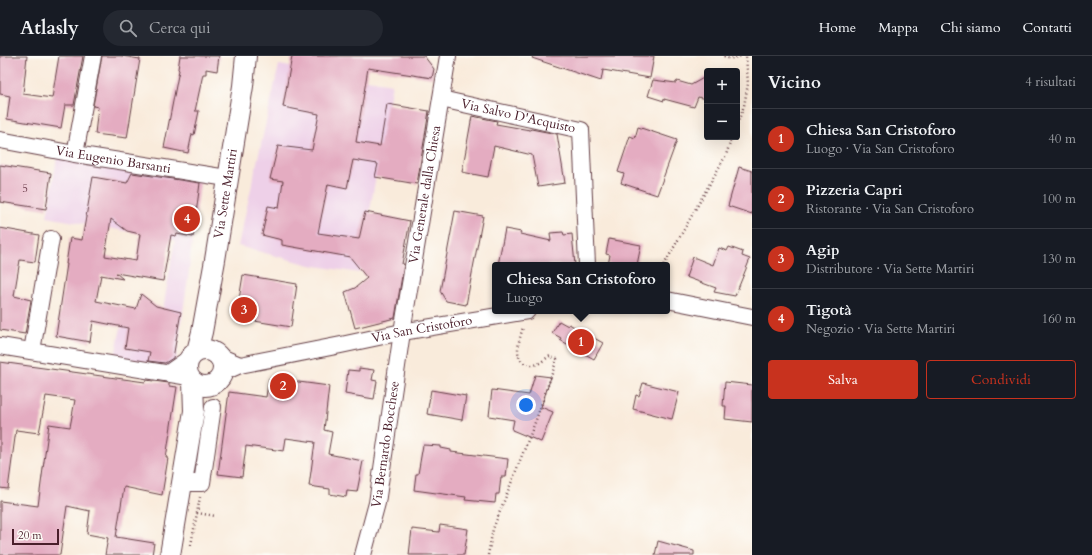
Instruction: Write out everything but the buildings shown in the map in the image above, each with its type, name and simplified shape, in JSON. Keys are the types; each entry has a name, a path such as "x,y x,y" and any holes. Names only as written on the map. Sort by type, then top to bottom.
{"main road":[{"name":"Via Sette Martiri","path":"170,555 192,483 204,409 205,367 202,332 215,260 246,56"}],"street":[{"path":"75,154 93,56"},
{"name":"Via Generale dalla Chiesa","path":"402,332 448,56"},
{"name":"Via Salvo D'Acquisto","path":"441,99 581,130 586,262"},
{"name":"Via Eugenio Barsanti","path":"0,140 75,154 227,178"},
{"path":"32,351 51,239"},
{"path":"670,301 752,317"},
{"name":"Via San Cristoforo","path":"205,367 240,365 402,332 509,314"},
{"name":"Via Bernardo Bocchese","path":"363,555 377,503 402,332"},
{"path":"0,346 168,373 205,367"}],"path":[{"path":"724,56 732,58 741,56"},
{"path":"740,116 744,106 748,84 746,56"},
{"path":"666,262 726,155 731,140"},
{"path":"488,555 493,529 536,420 557,360 550,356 536,365 522,362 519,358 518,350 526,314"},
{"path":"190,549 197,513 192,483"},
{"path":"197,513 216,516"}],"shaded area":[{"path":"279,65 392,84 359,273 310,265 238,246"},
{"path":"58,152 201,177 175,366 172,368 115,356 124,312 162,315 175,240 47,217"}],"place":[{"name":"Tigotà","path":"187,219"},
{"name":"Agip","path":"244,310"},
{"name":"Chiesa San Cristoforo","path":"581,342"},
{"name":"Pizzeria Capri","path":"283,386"}]}
